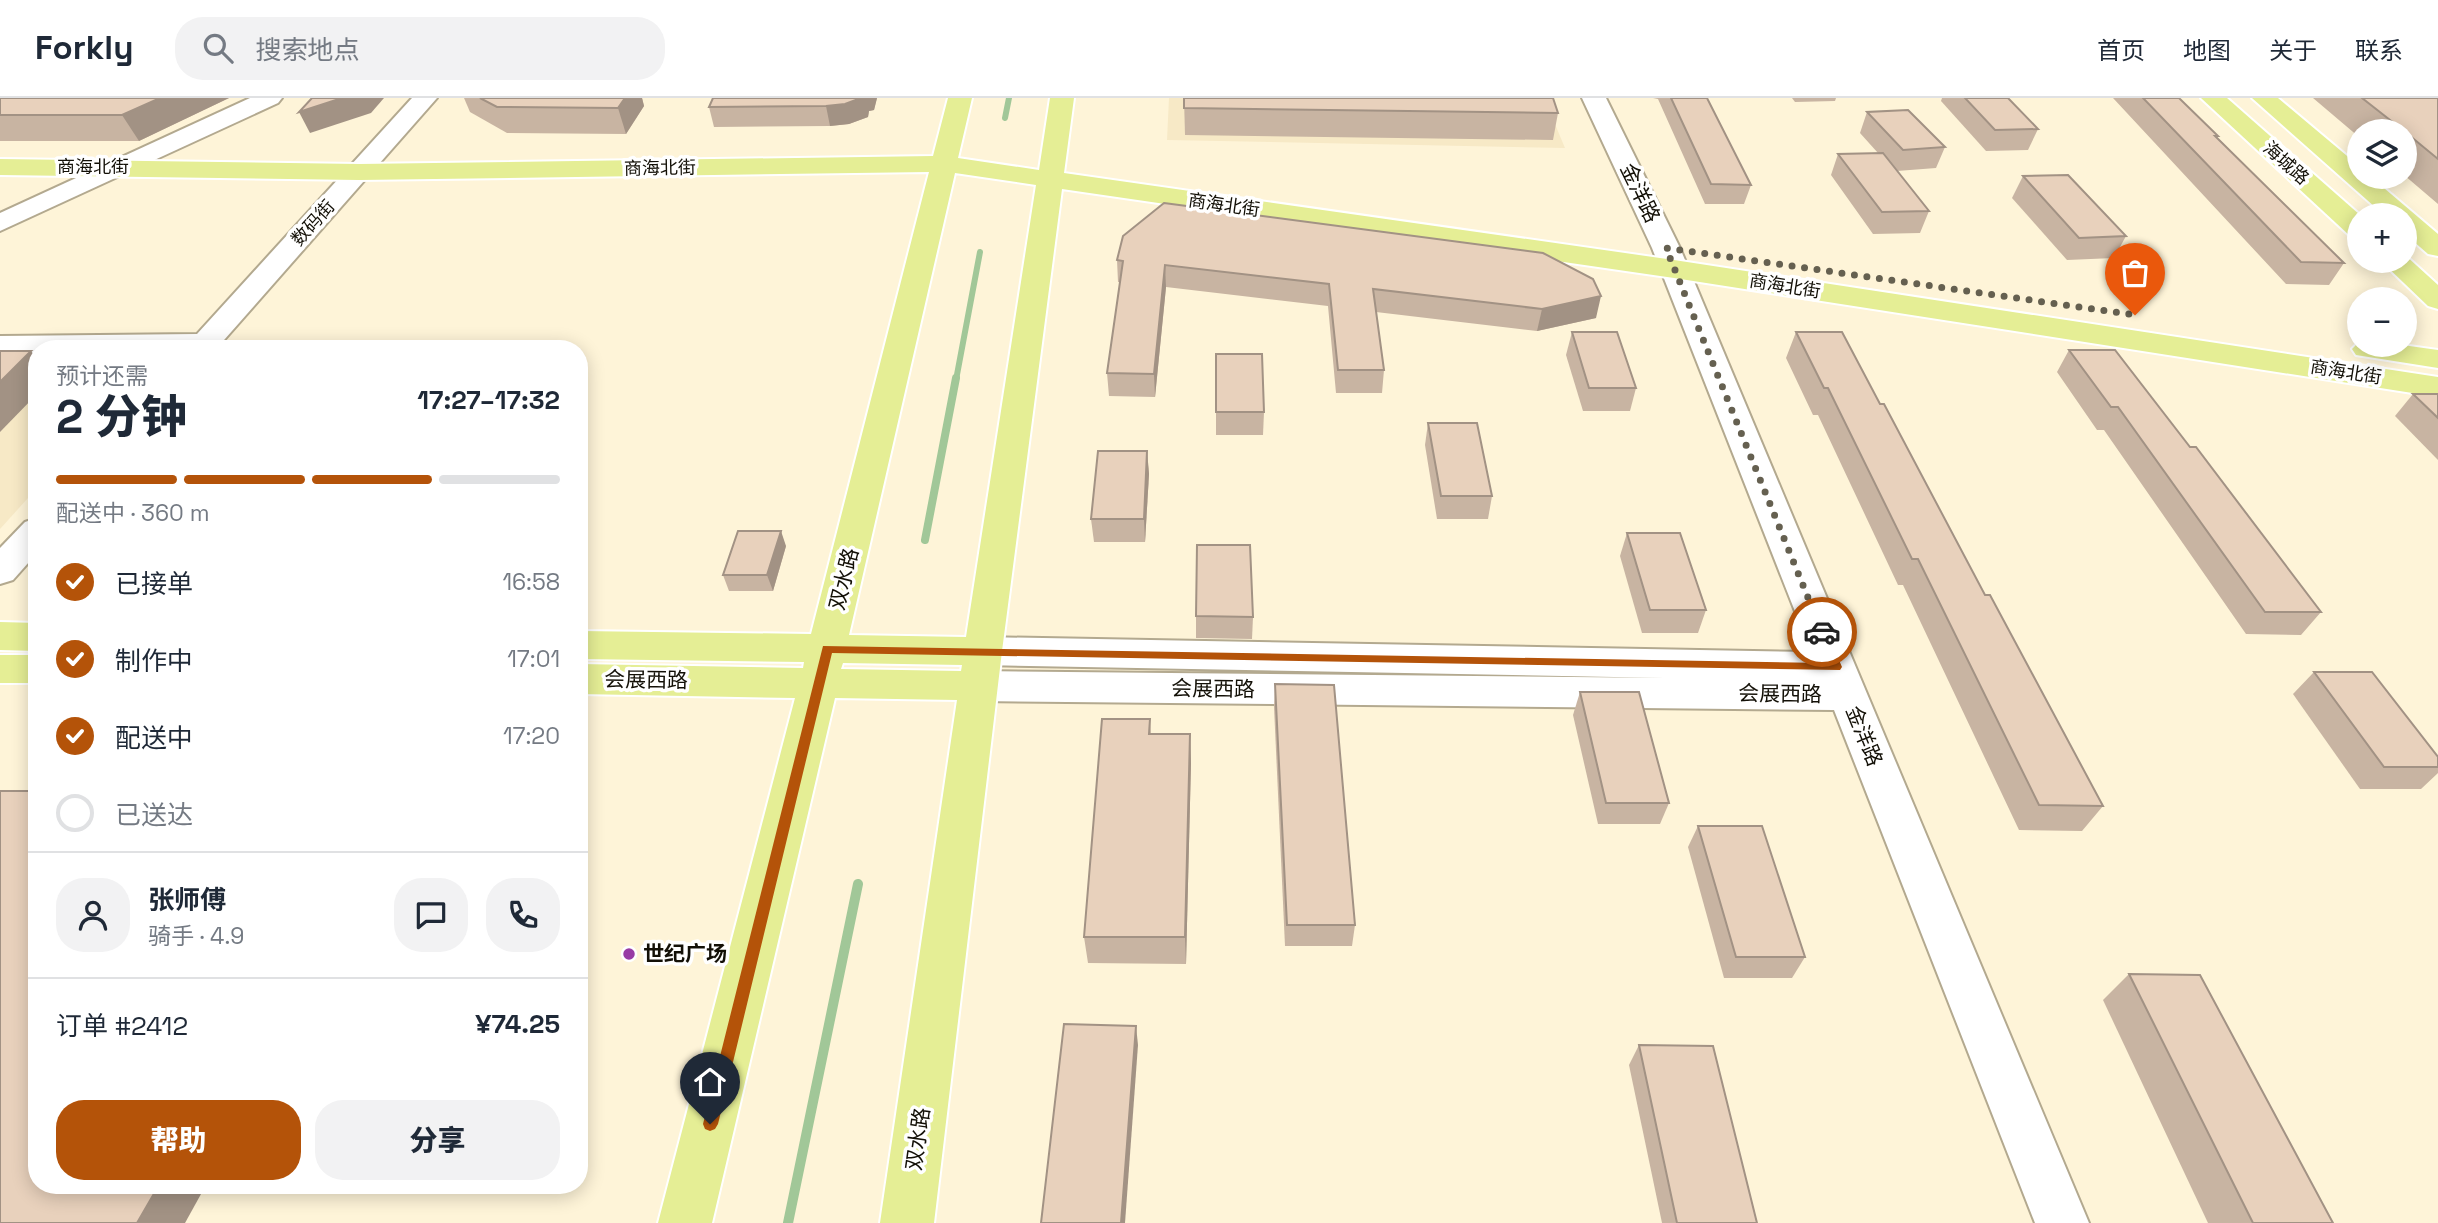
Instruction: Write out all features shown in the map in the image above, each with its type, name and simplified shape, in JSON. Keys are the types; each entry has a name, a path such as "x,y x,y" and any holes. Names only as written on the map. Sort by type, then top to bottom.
{"main road":[{"name":"双水路","path":"685,1223 960,98"},
{"name":"双水路","path":"907,1223 981,669 1062,98"},
{"name":"海城路","path":"2213,98 2347,218"},
{"name":"海城路","path":"2264,98 2386,203"},
{"name":"商海北街","path":"0,148 381,147 947,155 1670,258 2204,325"},
{"name":"商海北街","path":"0,167 359,172 947,155"},
{"path":"2417,230 2438,248"},
{"name":"商海北街","path":"1670,258 2438,387"},
{"path":"2408,273 2438,300"},
{"name":"商海北街","path":"2342,345 2438,359"},
{"path":"0,636 28,637"},
{"name":"会展西路","path":"588,646 823,666 981,669"},
{"name":"会展西路","path":"588,679 823,666"},
{"path":"0,669 28,669"}],"street":[{"path":"0,223 270,98"},
{"name":"数码街","path":"208,340 425,98"},
{"name":"金洋路","path":"1594,98 1670,258 2062,1223"},
{"path":"0,345 28,345"},
{"path":"0,571 28,540"},
{"name":"会展西路","path":"981,669 1841,681"}],"shaded area":[{"path":"1169,98 1544,98 1565,148 1167,140"},
{"path":"0,357 28,357 28,498 0,529"}],"building":[{"path":"0,98 160,98 122,115 0,115"},
{"path":"312,98 342,98 299,112"},
{"path":"480,98 625,98 618,108 497,107"},
{"path":"713,98 861,98 845,104 826,106 709,107"},
{"path":"1184,98 1553,98 1558,113 1184,108"},
{"path":"1671,98 1707,98 1751,185 1711,184"},
{"path":"1965,98 2008,98 2038,129 1995,130"},
{"path":"2143,98 2179,98 2344,263 2301,262"},
{"path":"2362,98 2438,98 2438,159 2417,142 2417,119 2389,119"},
{"path":"1908,110 1945,147 1903,150 1867,112"},
{"path":"1883,153 1929,211 1882,212 1838,154"},
{"path":"2068,175 2126,236 2079,238 2023,176"},
{"path":"1164,203 1543,253 1593,279 1601,296 1542,309 1373,289 1384,370 1338,370 1329,284 1165,265 1154,374 1107,373 1123,261 1117,260 1123,236"},
{"path":"1572,332 1617,332 1636,388 1589,388"},
{"path":"1796,332 1842,332 1880,404 1884,404 1985,595 1990,595 2103,806 2039,805 1918,559 1912,559 1828,388 1824,388"},
{"path":"2069,350 2115,350 2190,447 2196,447 2321,612 2265,612 2118,407 2111,407"},
{"path":"0,351 28,351 28,354 0,382"},
{"path":"1216,354 1262,354 1264,412 1216,412"},
{"path":"2413,394 2438,394 2438,418"},
{"path":"1428,423 1477,423 1492,496 1441,496"},
{"path":"1098,451 1147,451 1144,519 1091,519"},
{"path":"738,531 781,531 767,575 723,575"},
{"path":"1627,533 1680,533 1706,610 1650,610"},
{"path":"1197,545 1250,545 1253,617 1196,616"},
{"path":"2314,672 2372,672 2438,757 2438,767 2384,767"},
{"path":"1275,684 1334,685 1355,925 1287,925"},
{"path":"1580,692 1639,692 1669,803 1606,803"},
{"path":"1102,719 1150,719 1149,734 1190,734 1185,937 1084,937"},
{"path":"0,791 28,791 28,1194 154,1194 137,1223 0,1223"},
{"path":"1698,826 1762,826 1805,957 1736,957"},
{"path":"2129,974 2200,975 2333,1223 2253,1223"},
{"path":"1064,1024 1136,1026 1121,1223 1041,1223"},
{"path":"1639,1045 1713,1046 1757,1223 1677,1223"}],"waterway":[{"path":"1005,118 1009,98"},
{"path":"956,380 980,252"},
{"path":"925,540 956,378"},
{"path":"788,1223 858,884"}],"way so far":[{"path":"1822,632 1666,248 2135,315"}],"place":[{"name":"世纪广场","path":"629,954"}],"route":[{"path":"710,1124 827,649 1836,667 1822,632"}]}
